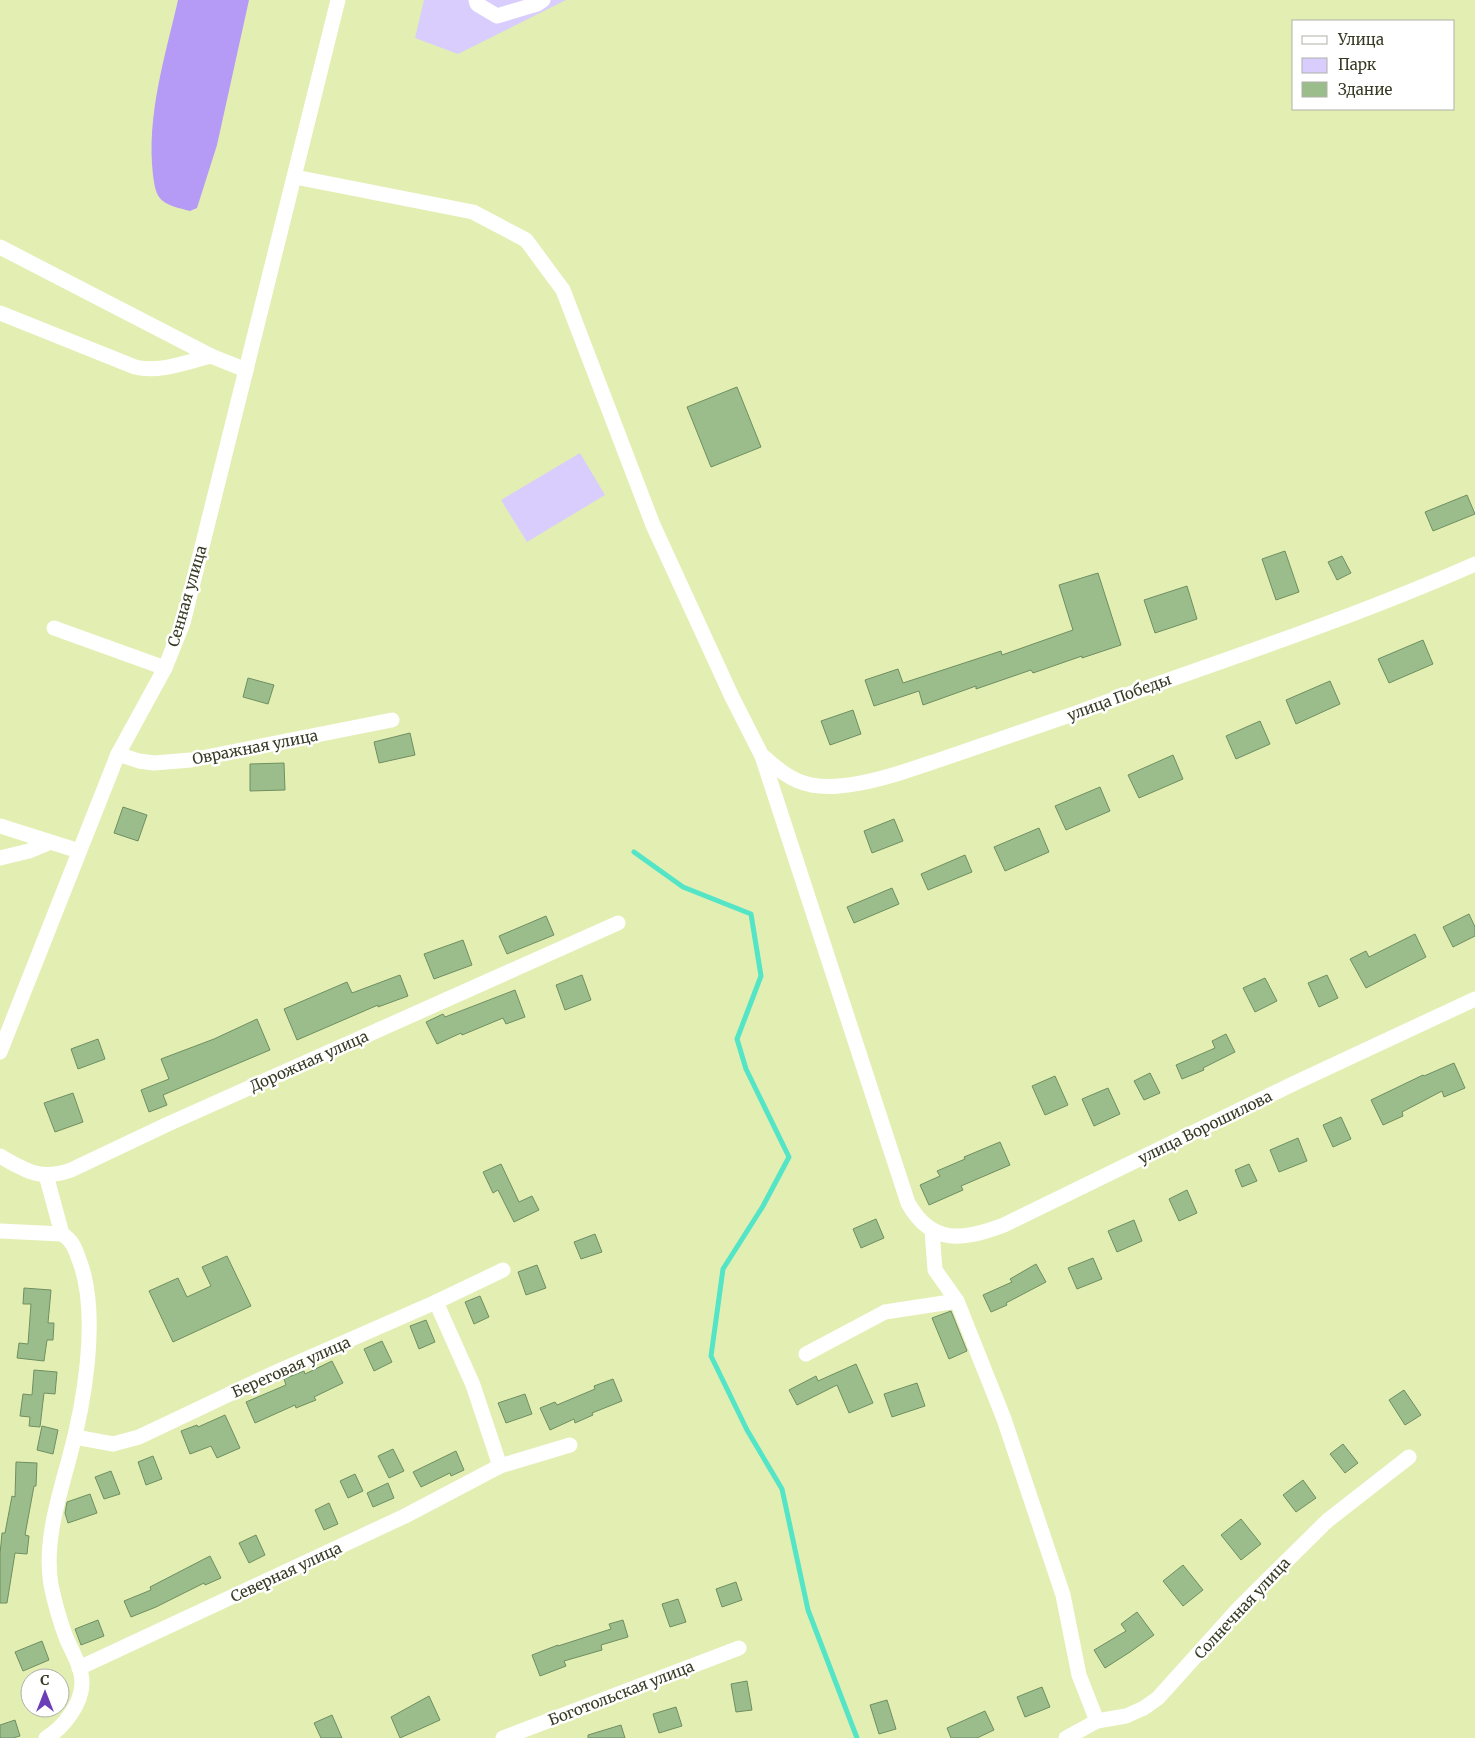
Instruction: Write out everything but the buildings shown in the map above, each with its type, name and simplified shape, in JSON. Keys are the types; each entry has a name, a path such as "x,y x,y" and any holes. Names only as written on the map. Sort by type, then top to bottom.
{"street":[{"name":"Сенная улица","path":"0,1052 118,754 165,668 183,623 338,0"},
{"path":"476,0 477,4 497,16 543,0"},
{"path":"295,177 473,212 526,240 563,290 653,526 732,697 762,756 908,1203 922,1224 932,1230 935,1270 957,1301 1004,1419 1063,1595 1079,1674 1097,1721"},
{"path":"0,248 211,356 246,370"},
{"path":"0,313 144,369 156,370 211,356"},
{"name":"улица Победы","path":"762,756 782,774 796,781 816,786 839,786 899,773 1042,725 1406,594 1475,564"},
{"path":"54,628 165,668"},
{"name":"Овражная улица","path":"118,754 139,761 154,763 191,760 392,720"},
{"path":"0,826 79,851"},
{"path":"0,858 29,851 48,842"},
{"name":"Дорожная улица","path":"0,1156 34,1174 58,1175 618,923"},
{"name":"улица Ворошилова","path":"932,1230 943,1235 969,1236 1004,1225 1297,1082 1475,999"},
{"path":"46,1175 62,1234"},
{"path":"0,1231 62,1234 69,1238 74,1244 87,1290 87,1364 83,1398 75,1438 51,1531 48,1560 51,1586 57,1610 79,1668 82,1683 79,1697 73,1710 63,1724 46,1738"},
{"name":"Береговая улица","path":"75,1438 113,1444 138,1438 274,1373 436,1302 502,1270"},
{"path":"806,1354 885,1312 957,1301"},
{"path":"436,1302 473,1385 500,1466"},
{"name":"Северная улица","path":"79,1668 405,1516 500,1466 570,1445"},
{"name":"Солнечная улица","path":"1066,1738 1097,1721 1126,1716 1144,1708 1158,1698 1239,1608 1321,1527 1409,1457"},
{"name":"Боготольская улица","path":"503,1738 739,1648"}],"green space":[{"path":"424,0 566,0 458,54 415,38"},
{"path":"580,453 605,495 527,542 501,500"}],"shaded area":[{"path":"178,0 249,0 217,145 197,208 190,211 169,205 162,200 157,192 153,175 152,131 154,109"}],"waterway":[{"path":"634,852 683,887 751,914 761,976 737,1039 746,1069 789,1157 763,1206 723,1269 711,1356 747,1430 782,1489 808,1610 857,1738"}]}
